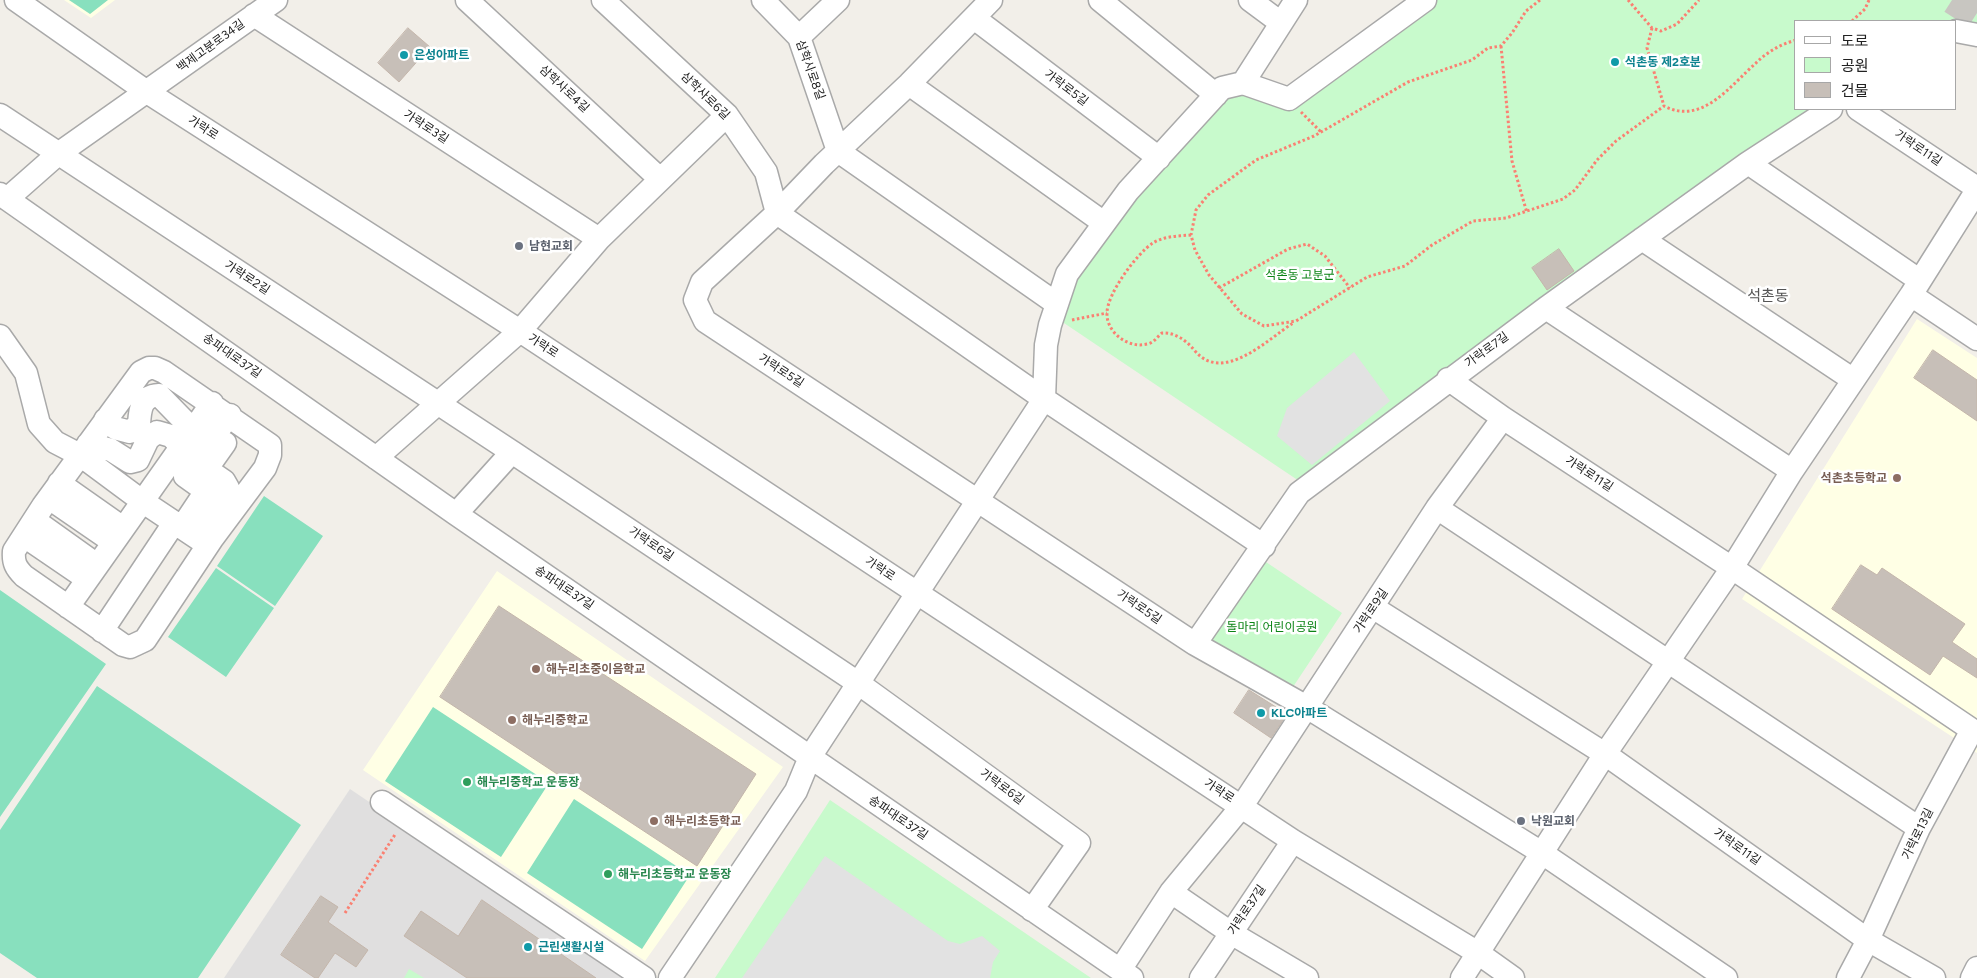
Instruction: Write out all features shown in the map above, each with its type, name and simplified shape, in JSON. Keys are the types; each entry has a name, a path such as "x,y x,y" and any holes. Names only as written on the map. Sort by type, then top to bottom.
{"street":[{"name":"가락로","path":"16,0 147,92 520,331 1293,841 1478,954 1513,978"},
{"name":"백제고분로34길","path":"147,92 276,0"},
{"name":"삼학사로4길","path":"467,0 660,179"},
{"name":"삼학사로6길","path":"603,0 727,115 766,172 777,213"},
{"name":"삼학사로8길","path":"763,0 800,37 838,151"},
{"path":"800,37 838,0"},
{"name":"가락로5길","path":"991,0 909,84 838,151 777,213 702,282 695,300 705,321 1194,644 1305,706"},
{"path":"1100,0 1216,95"},
{"path":"1250,0 1281,23"},
{"path":"1243,83 1296,0"},
{"path":"670,978 796,791 810,757 1044,399 1046,345 1050,325 1067,274 1128,191 1222,88 1243,83 1289,99 1424,0"},
{"name":"가락로3길","path":"254,14 599,239"},
{"name":"가락로5길","path":"974,18 1159,158"},
{"path":"1957,31 1977,35"},
{"path":"909,84 1104,223"},
{"path":"4,196 58,154 147,92"},
{"name":"가락로7길","path":"1194,644 1264,546 1299,493 1448,379 1546,308 1748,163 1829,110"},
{"name":"가락로11길","path":"1462,978 1605,754 1666,662 1732,568 1792,471 1852,379 1915,288 1977,189 1859,110"},
{"name":"가락로2길","path":"0,115 512,452"},
{"path":"520,331 599,239 727,115"},
{"path":"838,151 1057,304"},
{"path":"1748,163 1915,288 1977,339"},
{"name":"송파대로37길","path":"4,196 456,514 1126,974"},
{"path":"777,213 1044,399 1264,546"},
{"path":"1642,239 1852,379"},
{"path":"1546,308 1792,471"},
{"name":"가락로","path":"376,458 520,331"},
{"path":"0,336 26,374 39,424 55,442 84,449 111,450 130,462 138,460 148,439 157,432 187,438"},
{"path":"149,368 155,368 228,414 270,445 270,455 265,468 190,533 145,640 130,647 102,631 15,568 14,551 105,420 141,372 149,368"},
{"name":"가락로11길","path":"1448,379 1503,418 1732,568 1972,730"},
{"path":"105,420 123,432 130,432 139,424 140,406 144,400 152,395 159,395 187,438"},
{"path":"68,607 187,438 228,414"},
{"path":"102,631 228,488 224,481 208,470 208,467 228,414"},
{"name":"가락로9길","path":"1242,806 1305,706 1374,608 1437,508 1503,418"},
{"path":"84,449 142,501 190,533"},
{"path":"456,514 512,452"},
{"name":"가락로6길","path":"512,452 858,683 1079,843 1032,910"},
{"path":"54,491 101,504 118,535"},
{"path":"54,491 92,572"},
{"path":"1437,508 1666,662 1919,828"},
{"path":"29,528 118,535"},
{"path":"29,528 45,560 92,572"},
{"name":"가락로11길","path":"1374,608 1605,754 1868,940"},
{"path":"1305,706 1542,852 1726,978"},
{"name":"가락로13길","path":"1848,978 1868,940 1919,828 1972,730"},
{"path":"382,802 644,978"},
{"name":"가락로","path":"1126,974 1171,892 1242,806"},
{"name":"가락로37길","path":"1201,978 1293,841"},
{"path":"1171,892 1232,933 1307,978"},
{"path":"1868,940 1934,978"},
{"path":"1972,978 1977,968"}],"path":[{"path":"1296,320 1275,326 1264,326 1253,322 1242,314 1219,288 1202,263 1190,235 1196,210 1215,188 1256,160 1321,132 1408,82 1472,60 1488,48 1501,46 1526,11 1540,0"},
{"path":"1628,0 1652,28 1661,31 1671,28 1699,0"},
{"path":"1853,20 1865,9 1869,0"},
{"path":"1652,28 1647,48 1664,106"},
{"path":"1664,106 1687,111 1709,104 1733,86 1769,52 1794,41"},
{"path":"1501,46 1512,161 1527,213"},
{"path":"1289,99 1321,132"},
{"path":"1190,235 1169,237 1148,247 1112,294 1107,313 1113,331 1128,342 1148,344 1162,333 1167,333 1183,339 1204,359 1220,364 1235,361 1296,320 1367,277 1405,266 1432,244 1473,222 1527,213 1563,198 1575,190 1596,160 1616,141 1664,106"},
{"path":"1219,288 1288,249 1307,244 1325,256 1350,288"},
{"path":"1050,325 1107,313"},
{"path":"345,913 396,832"}],"shaded area":[{"path":"64,0 115,0 91,18"},
{"name":"석촌초등학교","path":"1917,319 1977,358 1977,753 1742,599"},
{"path":"1354,352 1390,401 1312,465 1277,436 1287,408"},
{"name":"해누리초중이음학교","path":"497,571 783,767 645,961 363,770"},
{"path":"350,789 630,978 224,978"},
{"path":"825,856 948,941 960,944 982,936 1000,951 993,962 990,978 742,978"}],"green space":[{"path":"69,0 108,0 90,14"},
{"name":"석촌동 고분군","path":"1433,0 1977,0 1977,30 1957,20 1794,20 1794,110 1830,110 1305,485 1055,317 1070,276 1220,97 1246,87 1290,104"},
{"path":"264,496 323,536 275,606 217,566"},
{"name":"돌마리 어린이공원","path":"1260,558 1342,613 1287,696 1202,640"},
{"path":"216,568 274,608 226,677 168,637"},
{"path":"0,590 106,664 0,817"},
{"path":"97,686 301,825 198,978 37,978 0,953 0,830"},
{"name":"해누리중학교 운동장","path":"433,707 549,783 501,857 385,781"},
{"name":"해누리초등학교 운동장","path":"574,799 690,875 642,949 527,873"},
{"path":"830,800 1091,978 715,978"},
{"path":"409,969 424,978 404,978"}],"building":[{"name":"은성아파트","path":"408,28 430,47 399,82 378,63"},
{"path":"1559,249 1574,271 1547,290 1532,268"},
{"path":"1933,350 1977,380 1977,421 1914,378"},
{"path":"1861,565 1877,575 1882,568 1965,624 1952,642 1977,659 1977,678 1943,656 1930,675 1832,609"},
{"path":"499,606 756,774 697,866 440,697"},
{"name":"KLC아파트","path":"1249,690 1287,714 1271,738 1234,713"},
{"path":"321,896 338,907 328,922 368,950 356,967 335,953 318,978 315,978 281,955"},
{"path":"482,900 596,978 467,978 404,936 421,911 458,936"}],"tunnel":[{"path":"1952,0 1977,16"}],"place":[{"name":"은성아파트","path":"404,55"},
{"name":"석촌동 제2호분","path":"1615,62"},
{"name":"남현교회","path":"519,246"},
{"name":"석촌초등학교","path":"1897,478"},
{"name":"해누리초중이음학교","path":"536,669"},
{"name":"KLC아파트","path":"1261,713"},
{"name":"해누리중학교","path":"512,720"},
{"name":"해누리중학교 운동장","path":"467,782"},
{"name":"해누리초등학교","path":"654,821"},
{"name":"낙원교회","path":"1521,821"},
{"name":"해누리초등학교 운동장","path":"608,874"},
{"name":"근린생활시설","path":"528,947"}],"district":[{"name":"석촌동","path":"1768,297"}]}
